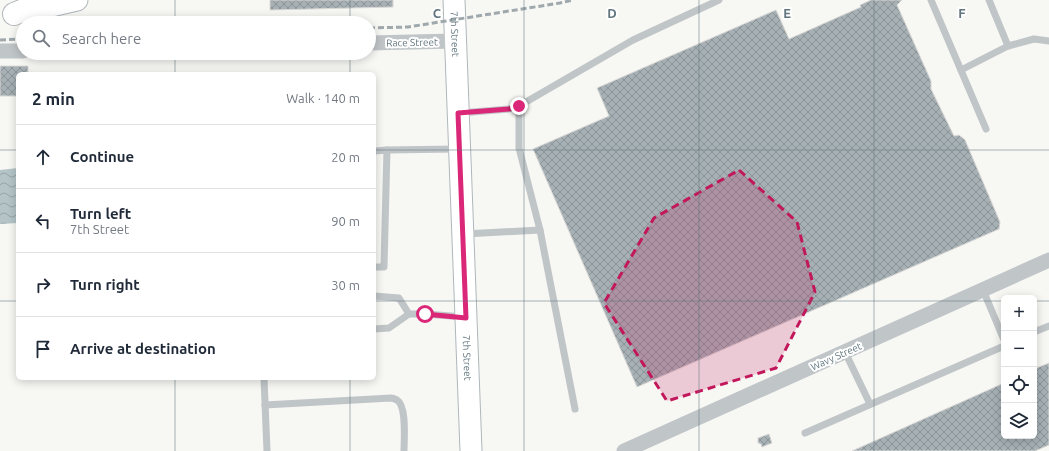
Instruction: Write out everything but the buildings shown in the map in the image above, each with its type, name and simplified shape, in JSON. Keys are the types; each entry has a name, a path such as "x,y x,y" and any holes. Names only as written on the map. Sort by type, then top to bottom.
{"highway":[{"path":"14,14 48,0"}],"street":[{"path":"14,14 77,0"},
{"name":"7th Street","path":"454,0 471,451"},
{"name":"Race Street","path":"376,43 455,41"},
{"path":"0,51 16,51"},
{"name":"Wavy Street","path":"624,451 1049,260"}],"lane":[{"path":"458,113 509,109 519,106 633,40 719,0"},
{"path":"931,0 986,129"},
{"path":"989,0 1008,46"},
{"path":"961,70 1008,46 1034,39 1049,41"},
{"path":"519,106 519,148 540,230 575,409"},
{"path":"376,151 460,149"},
{"path":"376,267 384,266 387,150"},
{"path":"463,234 540,230"},
{"path":"983,290 1001,333"},
{"path":"376,296 399,298 409,314"},
{"path":"376,328 389,328 409,314 466,318"},
{"path":"1036,331 1049,326"},
{"path":"805,433 1001,347"},
{"path":"845,352 870,404"},
{"path":"264,380 267,451"},
{"path":"265,405 391,398 397,400 401,405 403,413 404,451"}],"highlighted area":[{"path":"739,170 797,222 815,292 776,368 667,401 604,303 654,218"}],"water":[{"path":"16,168 16,223 0,224 0,170"}],"railway":[{"path":"376,28 408,27 573,0"},
{"path":"0,40 16,39"}],"route":[{"path":"425,314 466,318 458,113 509,109 519,106"}]}
